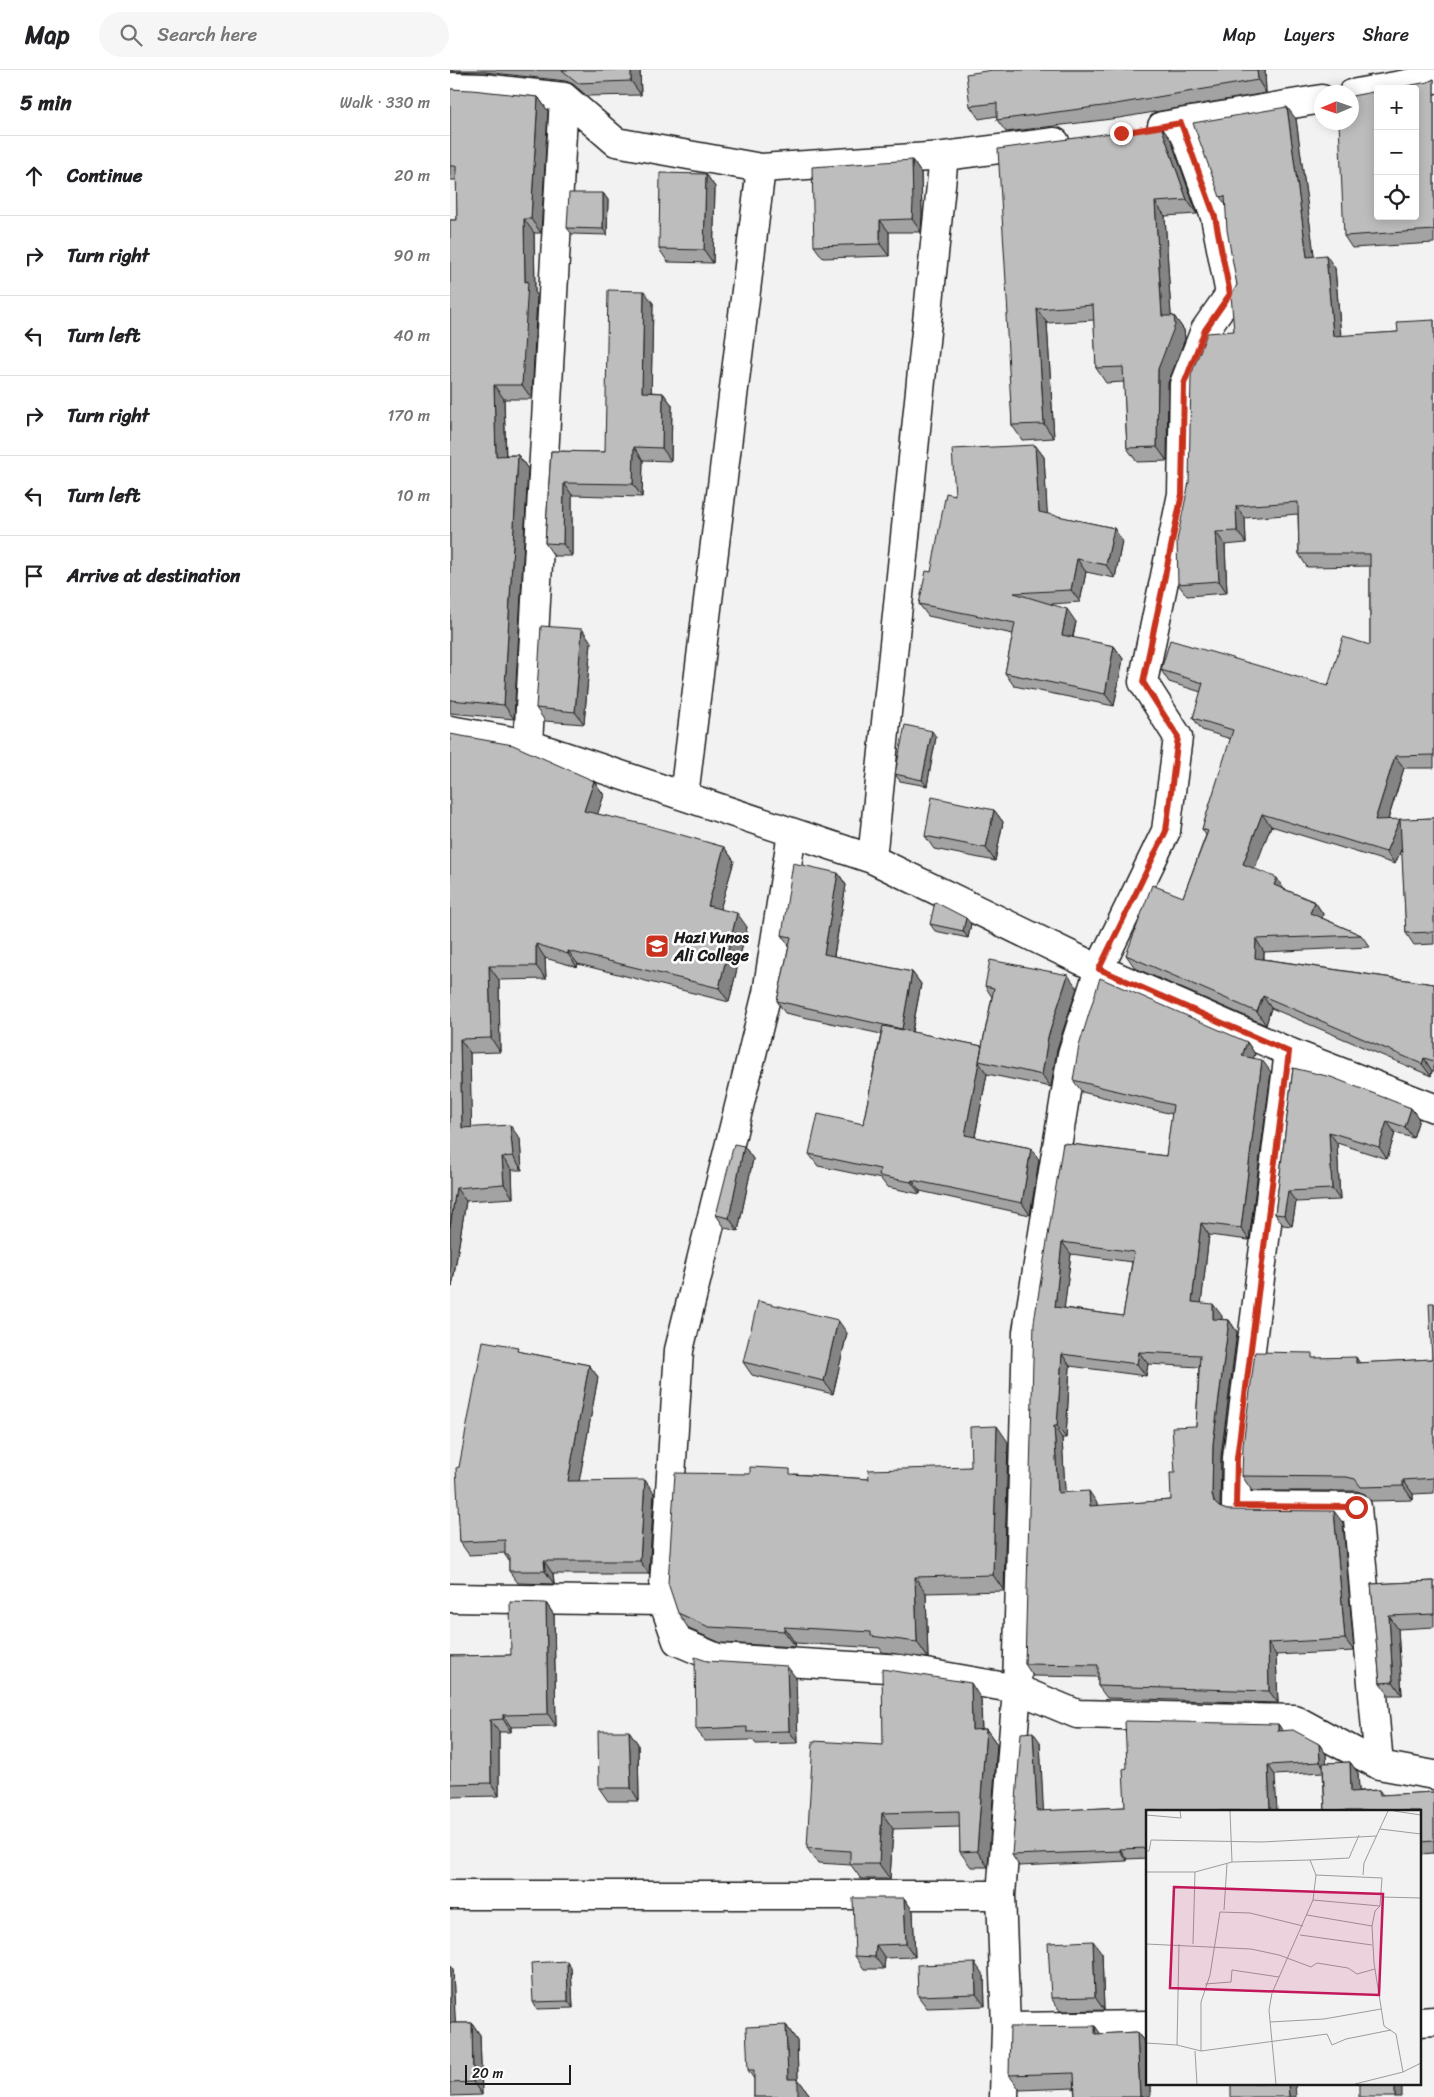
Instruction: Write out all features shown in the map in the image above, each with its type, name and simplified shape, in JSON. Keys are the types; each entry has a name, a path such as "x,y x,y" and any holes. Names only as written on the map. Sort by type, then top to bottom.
{"street":[{"path":"450,87 483,79 564,97 616,142 761,168 944,156 1082,138"},
{"path":"1401,85 1434,79"},
{"path":"1359,93 1374,90"},
{"path":"528,744 564,97"},
{"path":"1138,130 1314,100"},
{"path":"1004,2097 1006,2027 1001,1895 1017,1689 1027,1332 1072,1054 1099,969 1166,831 1178,737 1143,682 1182,494 1184,384 1205,330 1230,294 1215,217 1181,123"},
{"path":"872,859 944,156"},
{"path":"684,796 761,168"},
{"path":"450,730 528,744 872,859 1099,969 1289,1052 1434,1108"},
{"path":"792,833 767,993 679,1350 663,1601 677,1641 717,1658 902,1669 1017,1689 1077,1714 1294,1719 1378,1765 1434,1776"},
{"path":"1289,1052 1237,1458 1236,1506 1356,1507 1378,1765"},
{"path":"450,1598 663,1601"},
{"path":"450,1895 1001,1895"},
{"path":"1006,2027 1146,2025"}],"building":[{"path":"562,70 631,70 631,81 578,83"},
{"path":"993,70 1257,70 1258,80 1110,105 997,120 997,103 970,106 966,74"},
{"path":"1434,79 1434,230 1344,236 1339,130 1359,130 1359,95 1374,92 1374,220 1419,220 1419,85 1412,85"},
{"path":"450,89 538,97 531,219 524,219 525,282 528,281 522,385 494,385 496,456 518,455 504,705 450,700 450,220 457,220 456,166 450,166"},
{"path":"1287,107 1307,257 1326,255 1333,336 1398,332 1397,322 1434,320 1434,755 1395,756 1375,820 1400,819 1386,852 1262,814 1243,864 1277,878 1274,885 1315,902 1310,913 1361,935 1256,939 1255,958 1434,984 1434,1061 1424,1058 1422,1064 1263,996 1257,1012 1126,955 1152,885 1183,897 1208,831 1202,829 1233,730 1193,718 1203,683 1161,670 1170,640 1328,686 1343,637 1370,645 1370,554 1299,554 1298,502 1236,506 1237,531 1216,532 1219,581 1178,584 1177,540 1189,482 1191,375 1207,333 1234,331 1231,295 1237,285 1227,230 1225,196 1220,197 1193,123"},
{"path":"1161,126 1187,200 1155,202 1162,316 1174,316 1175,325 1158,369 1157,447 1127,448 1123,367 1096,368 1093,305 1037,309 1044,424 1012,425 1006,315 1008,315 998,149"},
{"path":"912,160 912,219 880,220 880,244 814,246 812,167"},
{"path":"660,173 706,174 704,250 659,249"},
{"path":"569,193 603,193 603,229 567,228"},
{"path":"608,290 644,291 642,392 663,393 662,448 634,447 633,484 564,483 563,544 545,543 551,451 605,452"},
{"path":"1035,445 1039,512 1114,528 1106,565 1077,559 1071,590 1014,593 1067,609 1062,635 1114,646 1105,694 1005,673 1015,623 919,604 926,571 931,572 946,493 955,495 952,449"},
{"path":"541,626 582,629 575,712 536,708"},
{"path":"905,725 932,731 922,780 895,774"},
{"path":"450,734 513,745 594,781 584,811 643,824 724,847 708,906 737,913 719,988 568,951 568,954 536,944 536,966 489,966 491,1038 460,1039 462,1128 510,1125 513,1156 502,1157 504,1184 456,1188 450,1227"},
{"path":"932,797 994,810 986,848 925,836"},
{"path":"1434,818 1434,932 1406,933 1400,819"},
{"path":"793,863 838,873 824,954 912,972 902,1029 777,1001 791,937 782,935"},
{"path":"935,902 966,918 963,931 930,924"},
{"path":"990,960 1068,975 1048,1037 1042,1075 979,1061 994,988 985,986"},
{"path":"1100,978 1247,1042 1242,1056 1262,1060 1241,1228 1201,1223 1192,1302 1213,1304 1213,1319 1229,1320 1213,1444 1212,1494 1214,1502 1219,1507 1227,1510 1334,1511 1345,1639 1268,1643 1269,1691 1098,1686 1098,1665 1025,1664 1034,1322 1063,1143 1166,1156 1173,1105 1073,1080 1079,1046","holes":["1062,1242 1134,1252 1123,1316 1055,1307","1139,1352 1200,1355 1196,1426 1172,1427 1175,1473 1170,1473 1171,1500 1090,1506 1089,1491 1058,1493 1054,1426 1057,1426 1062,1354 1137,1364"]},
{"path":"883,1026 982,1046 965,1135 1031,1148 1022,1203 912,1180 911,1182 879,1176 880,1169 809,1154 818,1114 863,1124"},
{"path":"1293,1068 1331,1077 1411,1108 1405,1127 1387,1121 1379,1147 1329,1132 1332,1189 1288,1191 1284,1215 1275,1214"},
{"path":"734,1144 744,1146 729,1218 716,1215"},
{"path":"758,1301 838,1320 824,1381 743,1362"},
{"path":"1429,1303 1434,1303 1434,1478 1403,1480 1403,1486 1361,1487 1355,1479 1347,1477 1242,1476 1243,1445 1255,1352 1312,1353 1312,1358 1356,1357 1356,1363 1432,1359"},
{"path":"483,1341 518,1347 517,1351 589,1365 568,1481 645,1480 640,1561 544,1561 545,1571 509,1571 509,1555 505,1555 505,1540 460,1542 456,1468 459,1467"},
{"path":"997,1426 993,1575 915,1577 917,1642 871,1636 871,1632 784,1627 784,1631 709,1627 678,1613 668,1583 675,1473 750,1474 750,1467 790,1469 790,1474 869,1479 868,1470 971,1467 970,1427"},
{"path":"1434,1581 1434,1614 1389,1616 1393,1682 1380,1683 1371,1584"},
{"path":"510,1602 546,1603 548,1714 503,1715 503,1719 490,1720 491,1783 450,1784 450,1656 511,1655"},
{"path":"695,1657 707,1661 787,1666 789,1731 747,1732 747,1727 696,1729"},
{"path":"882,1669 971,1683 972,1730 986,1729 977,1851 960,1852 959,1811 882,1813 879,1864 850,1864 850,1851 807,1848 813,1741 883,1745"},
{"path":"1125,1721 1278,1724 1278,1731 1293,1730 1319,1744 1320,1762 1268,1765 1270,1810 1146,1810 1146,1848 1120,1849 1120,1851 1012,1855 1021,1733 1033,1732 1037,1811 1125,1807 1123,1769 1127,1768"},
{"path":"598,1731 629,1731 631,1788 599,1788"},
{"path":"1350,1762 1351,1792 1379,1790 1380,1795 1434,1792 1434,1841 1422,1842 1422,1810 1325,1810 1323,1763"},
{"path":"853,1898 904,1898 906,1944 876,1945 875,1957 855,1956"},
{"path":"1093,1941 1095,1997 1051,1998 1048,1943"},
{"path":"567,1961 568,2001 533,2002 531,1963"},
{"path":"975,1963 976,1994 918,1996 917,1965"},
{"path":"450,2023 472,2023 473,2082 450,2083"},
{"path":"786,2025 788,2079 798,2079 798,2097 754,2097 754,2070 748,2070 746,2027"},
{"path":"1095,2026 1095,2034 1137,2032 1140,2097 1075,2097 1074,2073 1009,2075 1010,2027"},
{"path":"1231,2084 1288,2084 1289,2097 1231,2097"},
{"path":"1359,2084 1395,2084 1395,2097 1359,2097"}],"place":[{"name":"Hazi Yunos Ali College","path":"657,946"}],"route":[{"path":"1121,133 1181,123 1215,217 1230,294 1205,330 1184,384 1182,494 1143,682 1178,737 1166,831 1099,969 1289,1052 1237,1458 1236,1506 1356,1507"}]}
